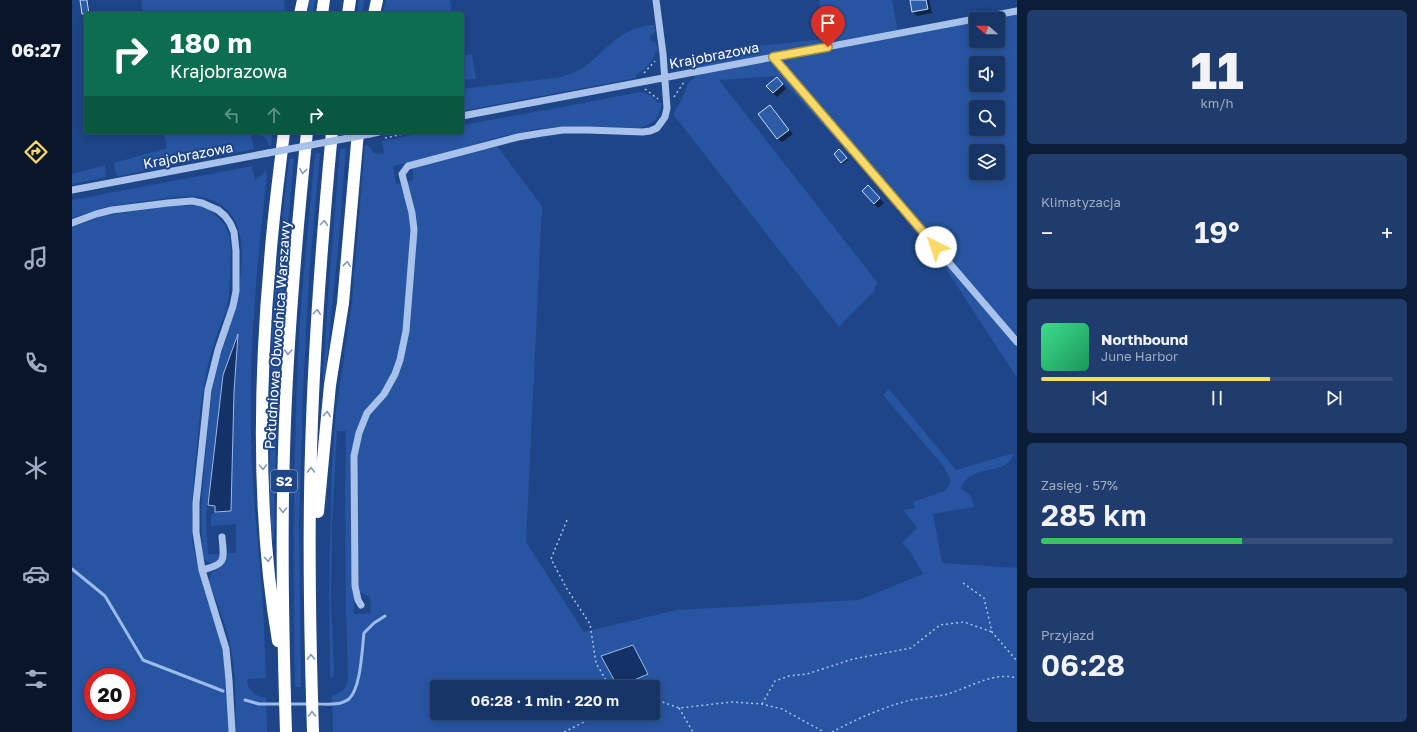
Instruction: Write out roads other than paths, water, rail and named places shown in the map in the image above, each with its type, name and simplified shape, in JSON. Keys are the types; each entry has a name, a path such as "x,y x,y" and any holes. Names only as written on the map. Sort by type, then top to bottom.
{"highway":[{"path":"295,0 295,12"},
{"path":"300,12 302,0"},
{"path":"322,12 324,0"},
{"path":"348,12 350,0"},
{"path":"368,12 370,0"},
{"path":"374,12 377,0"},
{"path":"284,134 270,261 263,362 262,412 264,514 272,606 285,677"},
{"name":"Południowa Obwodnica Warszawy","path":"286,732 283,538 286,414 293,285 307,134"},
{"name":"S2","path":"313,732 310,607 311,453 315,347 332,134"},
{"path":"310,607 330,385 343,303 364,134"}],"street":[{"path":"362,605 358,600 355,586 354,456 359,433 367,413 376,401 384,394 395,374 400,360 406,331 414,230 412,213 402,174 408,166 542,132 588,130 643,132 657,128 665,117 667,108 664,77 664,54 656,0"},
{"name":"Krajobrazowa","path":"464,116 1017,11"},
{"path":"773,57 1017,342"},
{"name":"Krajobrazowa","path":"72,190 359,134"},
{"path":"72,223 112,210 192,201 202,203 218,210 225,216 234,232 236,251 236,290 233,306 216,356 208,390 196,503 196,532 202,570 226,649 232,732"},
{"path":"202,570 220,564 223,560 222,537"}],"waterway":[{"path":"72,569 105,596 143,660 223,691"},
{"path":"316,704 341,703 349,699 353,694 362,658 364,633 374,623 385,616"},
{"path":"245,700 259,704 282,704"},
{"path":"288,704 310,704"}]}
